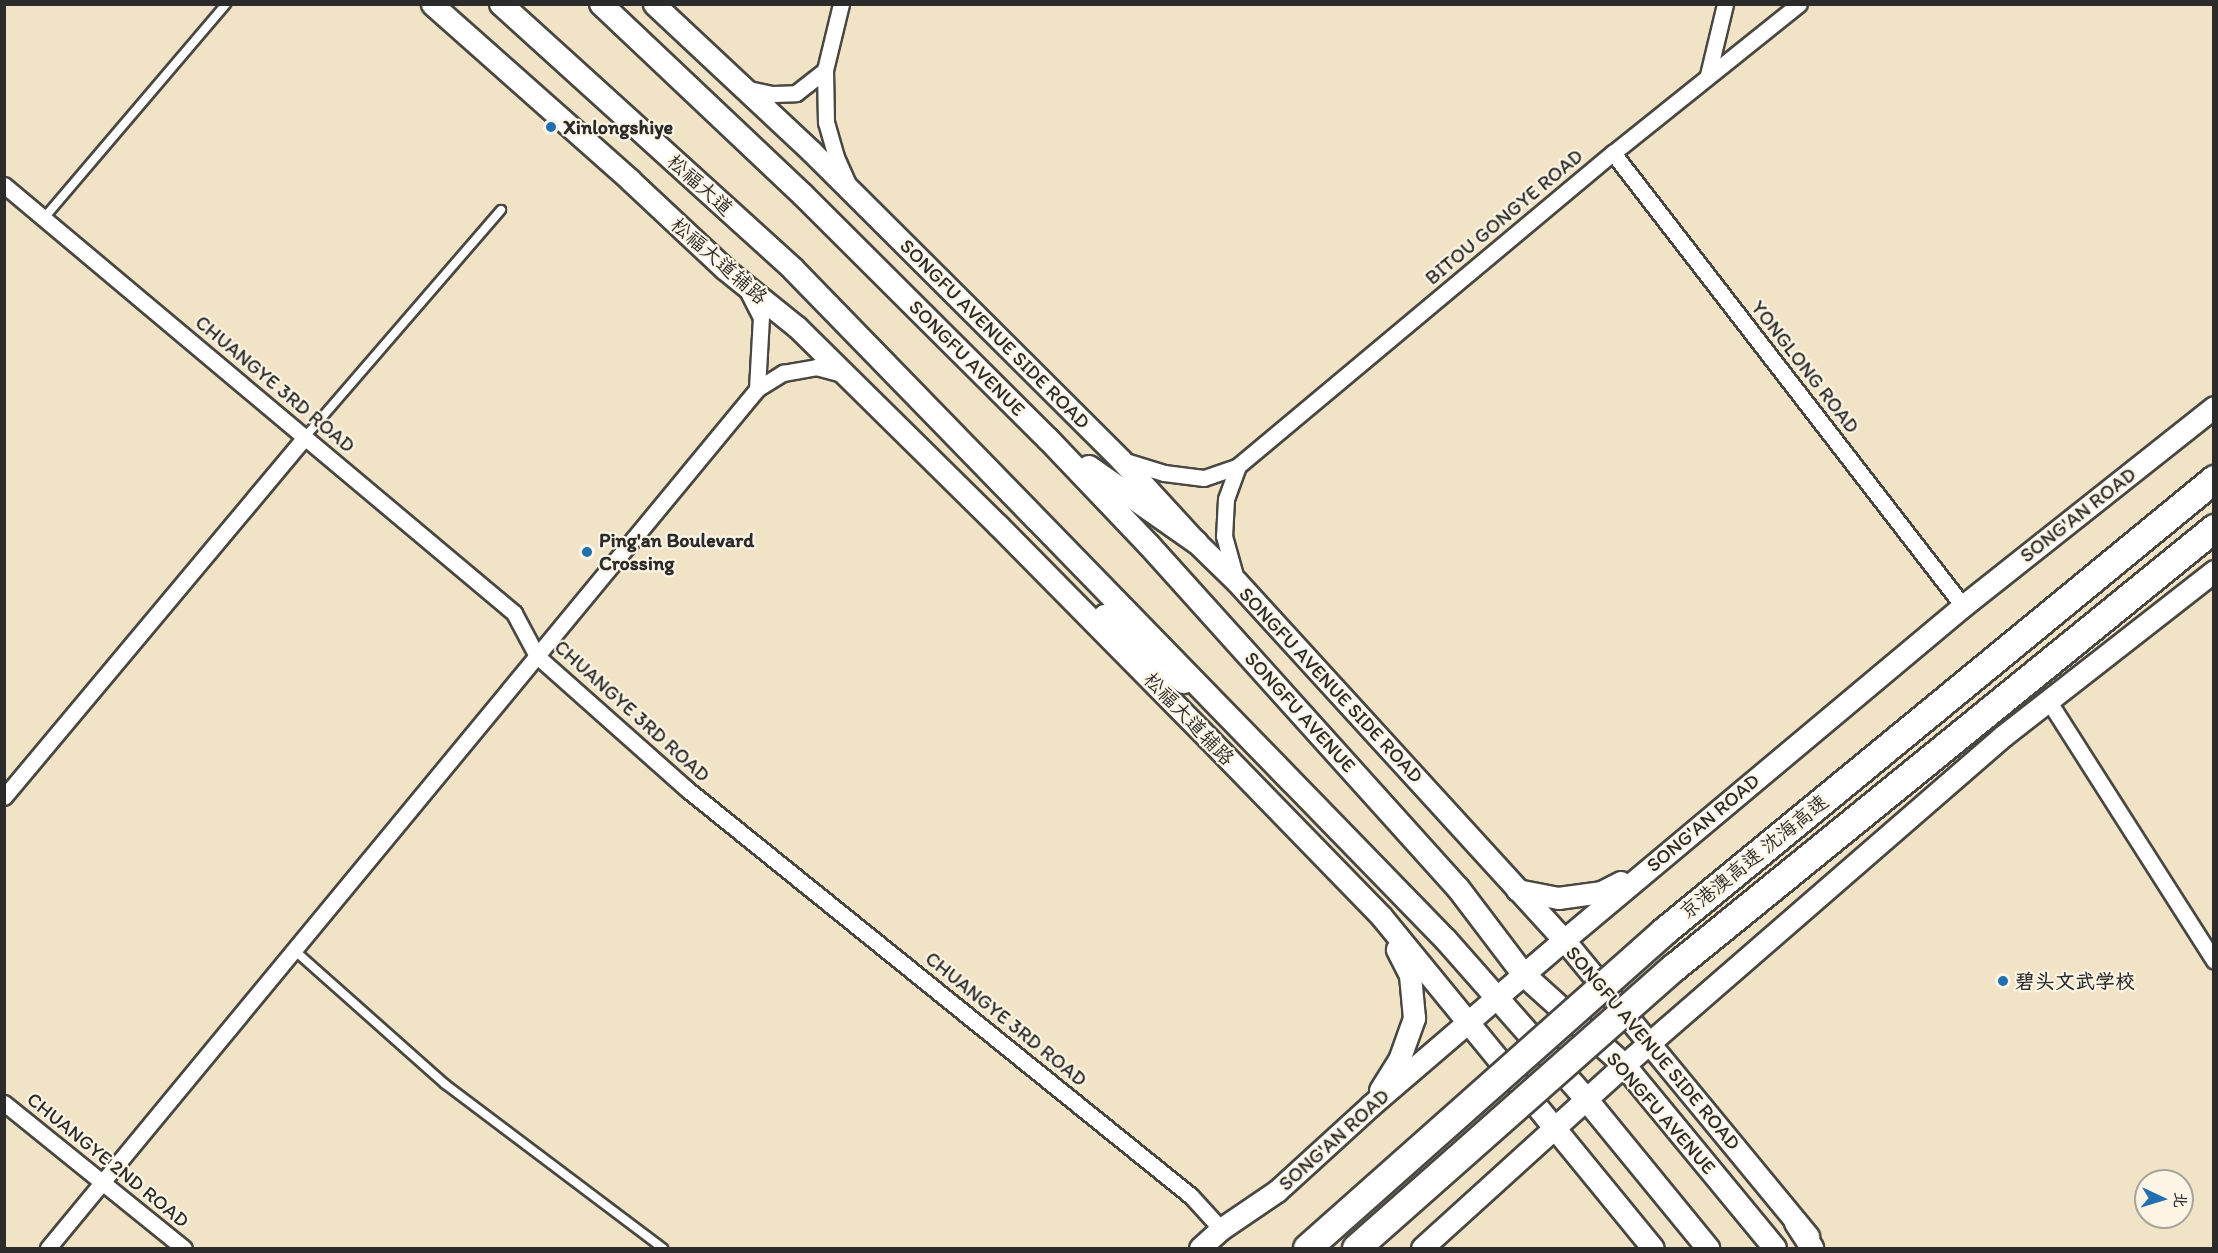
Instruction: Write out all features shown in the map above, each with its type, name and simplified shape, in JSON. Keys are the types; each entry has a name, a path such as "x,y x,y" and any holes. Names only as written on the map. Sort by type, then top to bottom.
{"highway":[{"name":"京港澳高速 沈海高速","path":"1307,1248 1665,931 2214,479"},
{"name":"京港澳高速 沈海高速","path":"1356,1248 1674,967 2214,528"}],"main road":[{"name":"松福大道辅路","path":"432,4 744,284 797,327 998,525 1257,792"},
{"path":"450,4 471,37"},
{"name":"松福大道","path":"501,4 792,269 1081,564"},
{"path":"602,4 803,195 1048,439 1196,542"},
{"path":"654,4 744,88"},
{"name":"SONGFU AVENUE SIDE ROAD","path":"744,88 850,190 1120,459 1196,542 1237,582 1563,940 1817,1248"},
{"name":"SONG'AN ROAD","path":"1200,1248 1221,1229 1276,1191 1563,940 1963,606 2214,407"},
{"name":"SONGFU AVENUE","path":"1048,439 1157,554 1450,879 1524,975 1624,1065 1775,1248"},
{"name":"松福大道辅路","path":"998,525 1256,744"},
{"name":"松福大道辅路","path":"1081,564 1257,792"},
{"path":"1081,564 1446,940 1586,1099 1708,1248"},
{"path":"1422,1248 1624,1065 2003,736 2214,571"},
{"path":"1257,792 1381,916 1653,1248"},
{"path":"1517,890 1558,898 1601,892 1646,870"},
{"path":"1370,1107 1399,1060 1414,1018 1410,975 1381,916"},
{"path":"1796,1223 1812,1248"}],"street":[{"path":"841,4 825,70 826,122 836,158 850,190"},
{"path":"1708,75 1725,4"},
{"name":"BITOU GONGYE ROAD","path":"1238,466 1613,153 1708,75 1800,4"},
{"path":"744,88 773,94 796,93 825,70"},
{"name":"YONGLONG ROAD","path":"1613,153 1963,606"},
{"name":"CHUANGYE 3RD ROAD","path":"4,185 514,613 537,656 688,790 1191,1196 1221,1229"},
{"path":"744,284 761,317 757,389"},
{"path":"48,1248 757,389 783,373 816,366 847,376"},
{"path":"4,797 305,437"},
{"path":"1120,459 1164,473 1204,478 1238,466"},
{"path":"1237,582 1224,536 1226,499 1238,466"},
{"path":"2048,700 2214,961"},
{"name":"CHUANGYE 2ND ROAD","path":"4,1104 184,1248"}],"lane":[{"path":"44,218 226,4"},
{"path":"305,437 501,210"},
{"path":"293,950 446,1084 662,1248"}],"place":[{"name":"Xinlongshiye","path":"551,127"},
{"name":"Ping'an Boulevard Crossing","path":"587,552"},
{"name":"碧头文武学校","path":"2003,981"}]}
